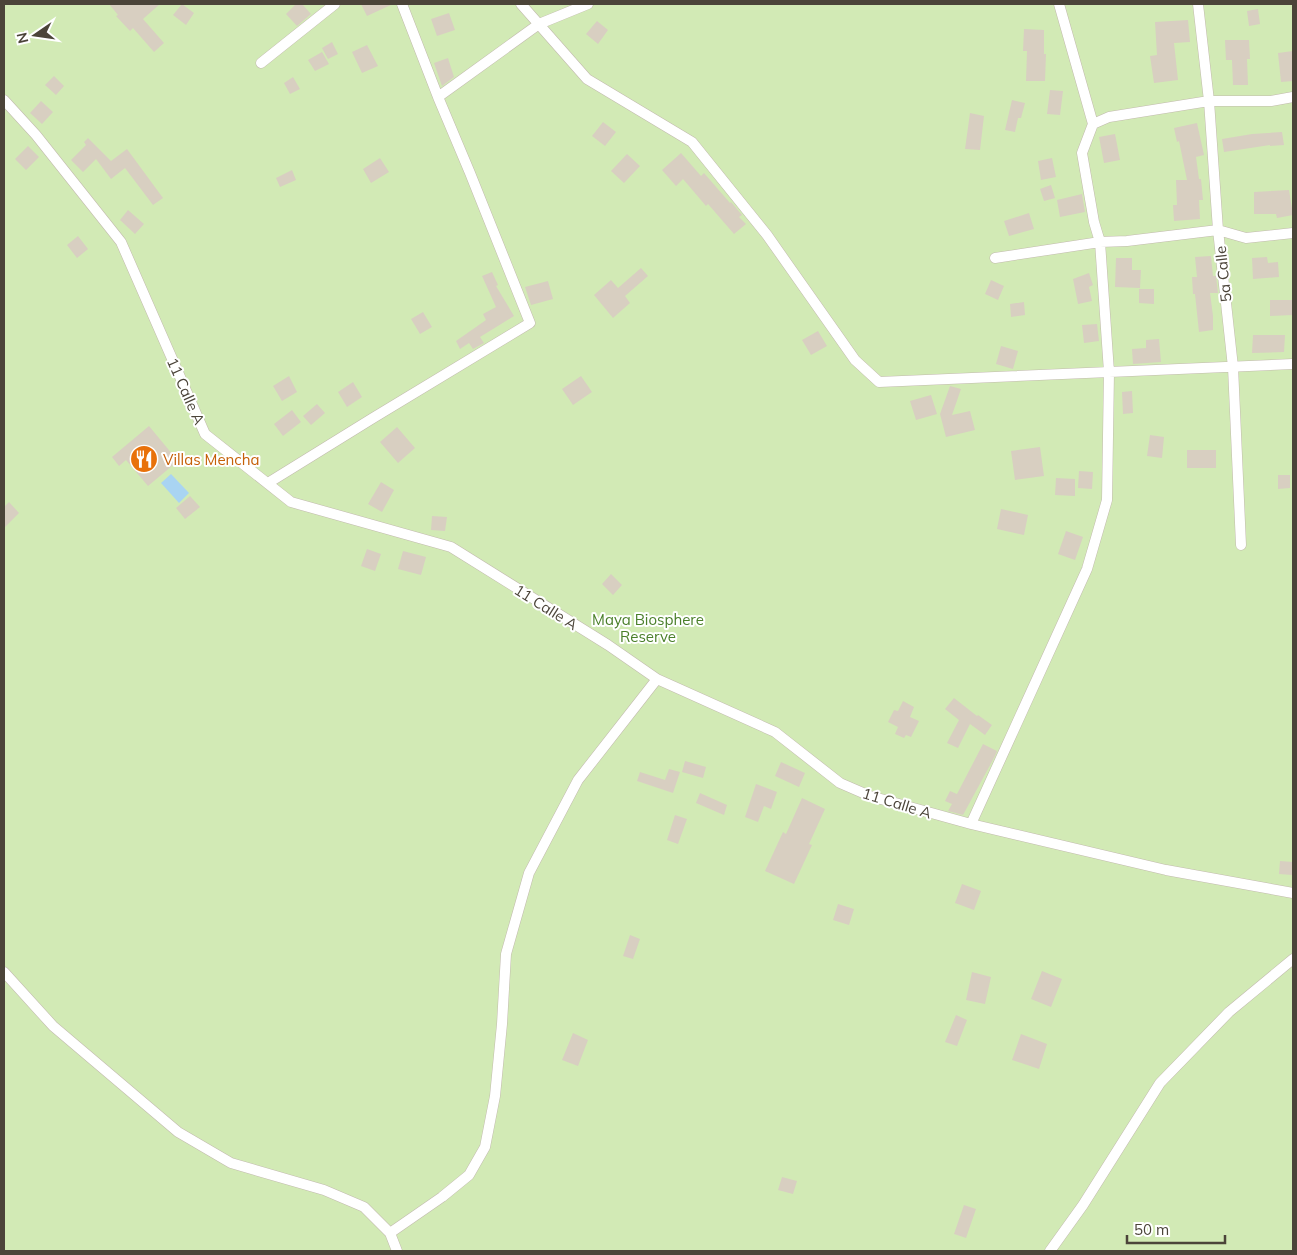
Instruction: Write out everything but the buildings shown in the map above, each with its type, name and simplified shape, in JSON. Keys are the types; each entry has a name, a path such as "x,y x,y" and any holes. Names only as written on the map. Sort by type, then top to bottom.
{"street":[{"path":"261,63 335,4"},
{"path":"268,484 530,323 402,4"},
{"path":"521,4 586,79 692,142 767,236 854,360 879,382 1293,364"},
{"path":"438,97 539,24 588,4"},
{"path":"971,824 1087,569 1107,500 1110,372 1100,242 1094,222 1082,152 1093,124 1059,4"},
{"name":"5a Calle","path":"1198,4 1209,101 1218,230 1233,367 1241,545"},
{"path":"1093,124 1110,117 1209,101 1271,101 1293,97"},
{"name":"11 Calle A","path":"4,100 36,135 121,242 205,434 291,502 451,547 608,645 657,679 775,732 840,783 870,796 971,824 1166,870 1293,893"},
{"path":"995,258 1100,242 1127,241 1218,230 1246,238 1293,233"},
{"path":"390,1233 470,1175 485,1147 495,1096 506,954 528,873 578,780 657,679"},
{"path":"1050,1251 1083,1205 1160,1083 1229,1012 1293,959"},
{"path":"4,972 53,1026 178,1132 231,1163 324,1190 364,1207 390,1233 397,1251"}],"green space":[{"name":"Maya Biosphere Reserve","path":"4,4 1293,4 1293,1251 4,1251"}],"water":[{"path":"171,474 189,493 179,503 161,483"}],"place":[{"name":"Villas Mencha","path":"144,459"}]}
